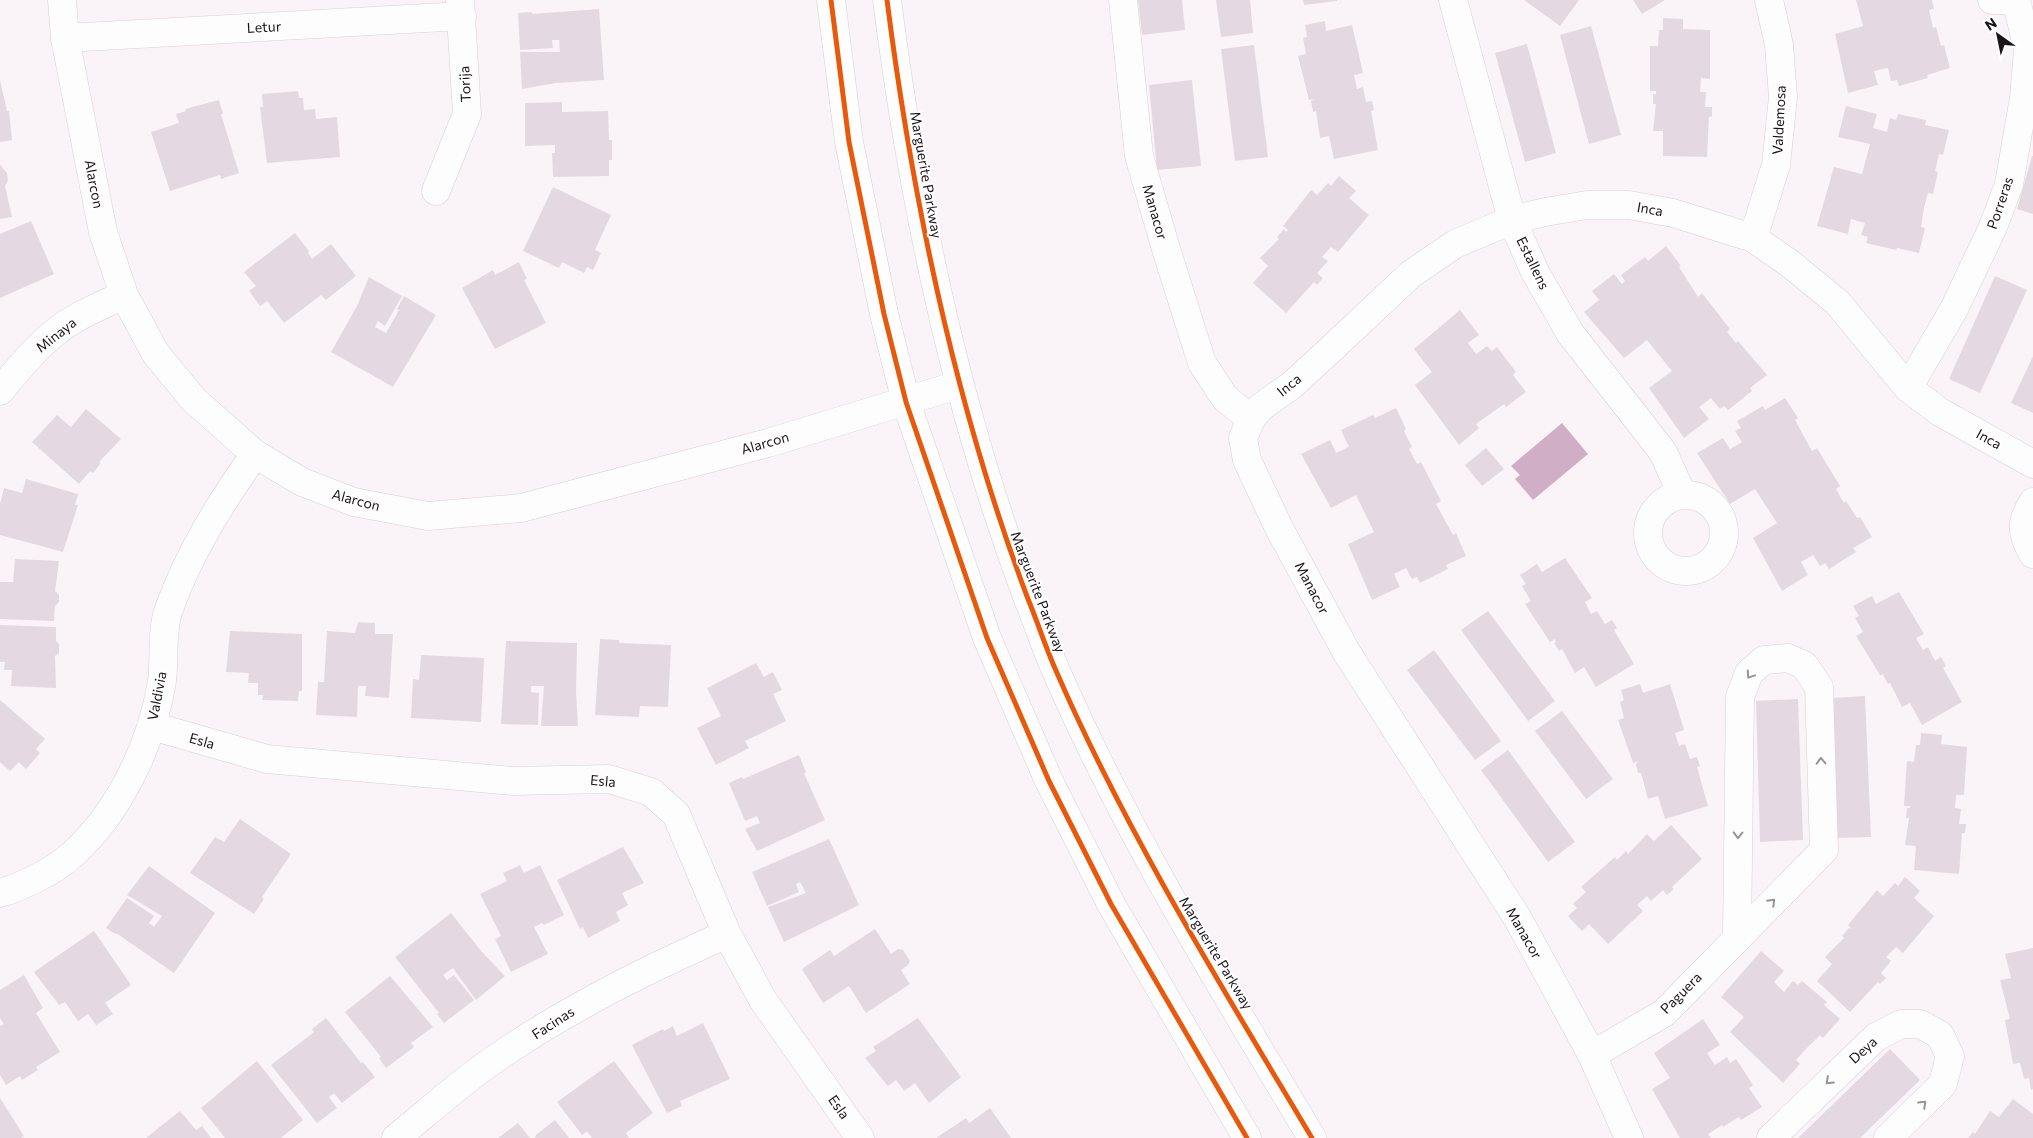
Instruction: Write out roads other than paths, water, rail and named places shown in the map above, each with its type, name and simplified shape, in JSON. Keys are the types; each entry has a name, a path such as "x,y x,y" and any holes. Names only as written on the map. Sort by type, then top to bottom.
{"street":[{"name":"Alarcon","path":"62,0 65,38 103,232 124,295 156,354 194,400 255,454 302,482 354,502 428,516 512,509 768,443 958,385"},
{"path":"831,0 849,142 884,314 906,402 987,638 1049,781 1111,904 1247,1138"},
{"name":"Marguerite Parkway","path":"887,0 895,64 932,280 958,385 998,520 1057,673 1173,904 1312,1138"},
{"name":"Manacor","path":"1123,0 1139,156 1202,363 1225,398 1251,419 1243,438 1247,460 1288,545 1347,653 1518,919 1592,1055 1629,1138"},
{"name":"Estallens","path":"1452,0 1512,220 1536,272 1570,333 1663,452 1682,494"},
{"name":"Valdemosa","path":"1753,238 1776,164 1783,97 1779,45 1769,0"},
{"path":"1992,0 2011,0"},
{"name":"Porreras","path":"1908,388 1954,309 1993,227 2009,184 2024,98 2028,49 2016,0"},
{"name":"Letur","path":"65,38 461,8"},
{"name":"Torija","path":"436,191 467,114 461,8"},
{"name":"Inca","path":"1251,419 1261,407 1292,385 1411,274 1455,244 1512,220 1587,206 1629,205 1673,213 1753,238 1789,263 1837,302 1908,388 1940,412 2033,464"},
{"name":"Minaya","path":"0,391 25,361 53,334 88,312 124,295"},
{"name":"Valdivia","path":"0,894 22,887 72,855 105,818 133,770 152,726 162,681 168,611 200,540 224,498 255,454"},
{"path":"2033,502 2025,514 2023,532 2033,554"},
{"name":"Paguera","path":"1592,1055 1664,1013 1737,936 1824,850 1819,687 1804,665 1788,658 1764,660 1749,673 1740,697 1737,936"},
{"name":"Esla","path":"152,726 267,759 513,781 609,779 651,792 676,814 728,934 763,1000 860,1138"},
{"name":"Facinas","path":"396,1138 478,1071 577,1007 657,965 728,934"},
{"name":"Deya","path":"1771,1138 1876,1037 1901,1024 1920,1024 1940,1035 1950,1056 1943,1084 1888,1138"}]}
